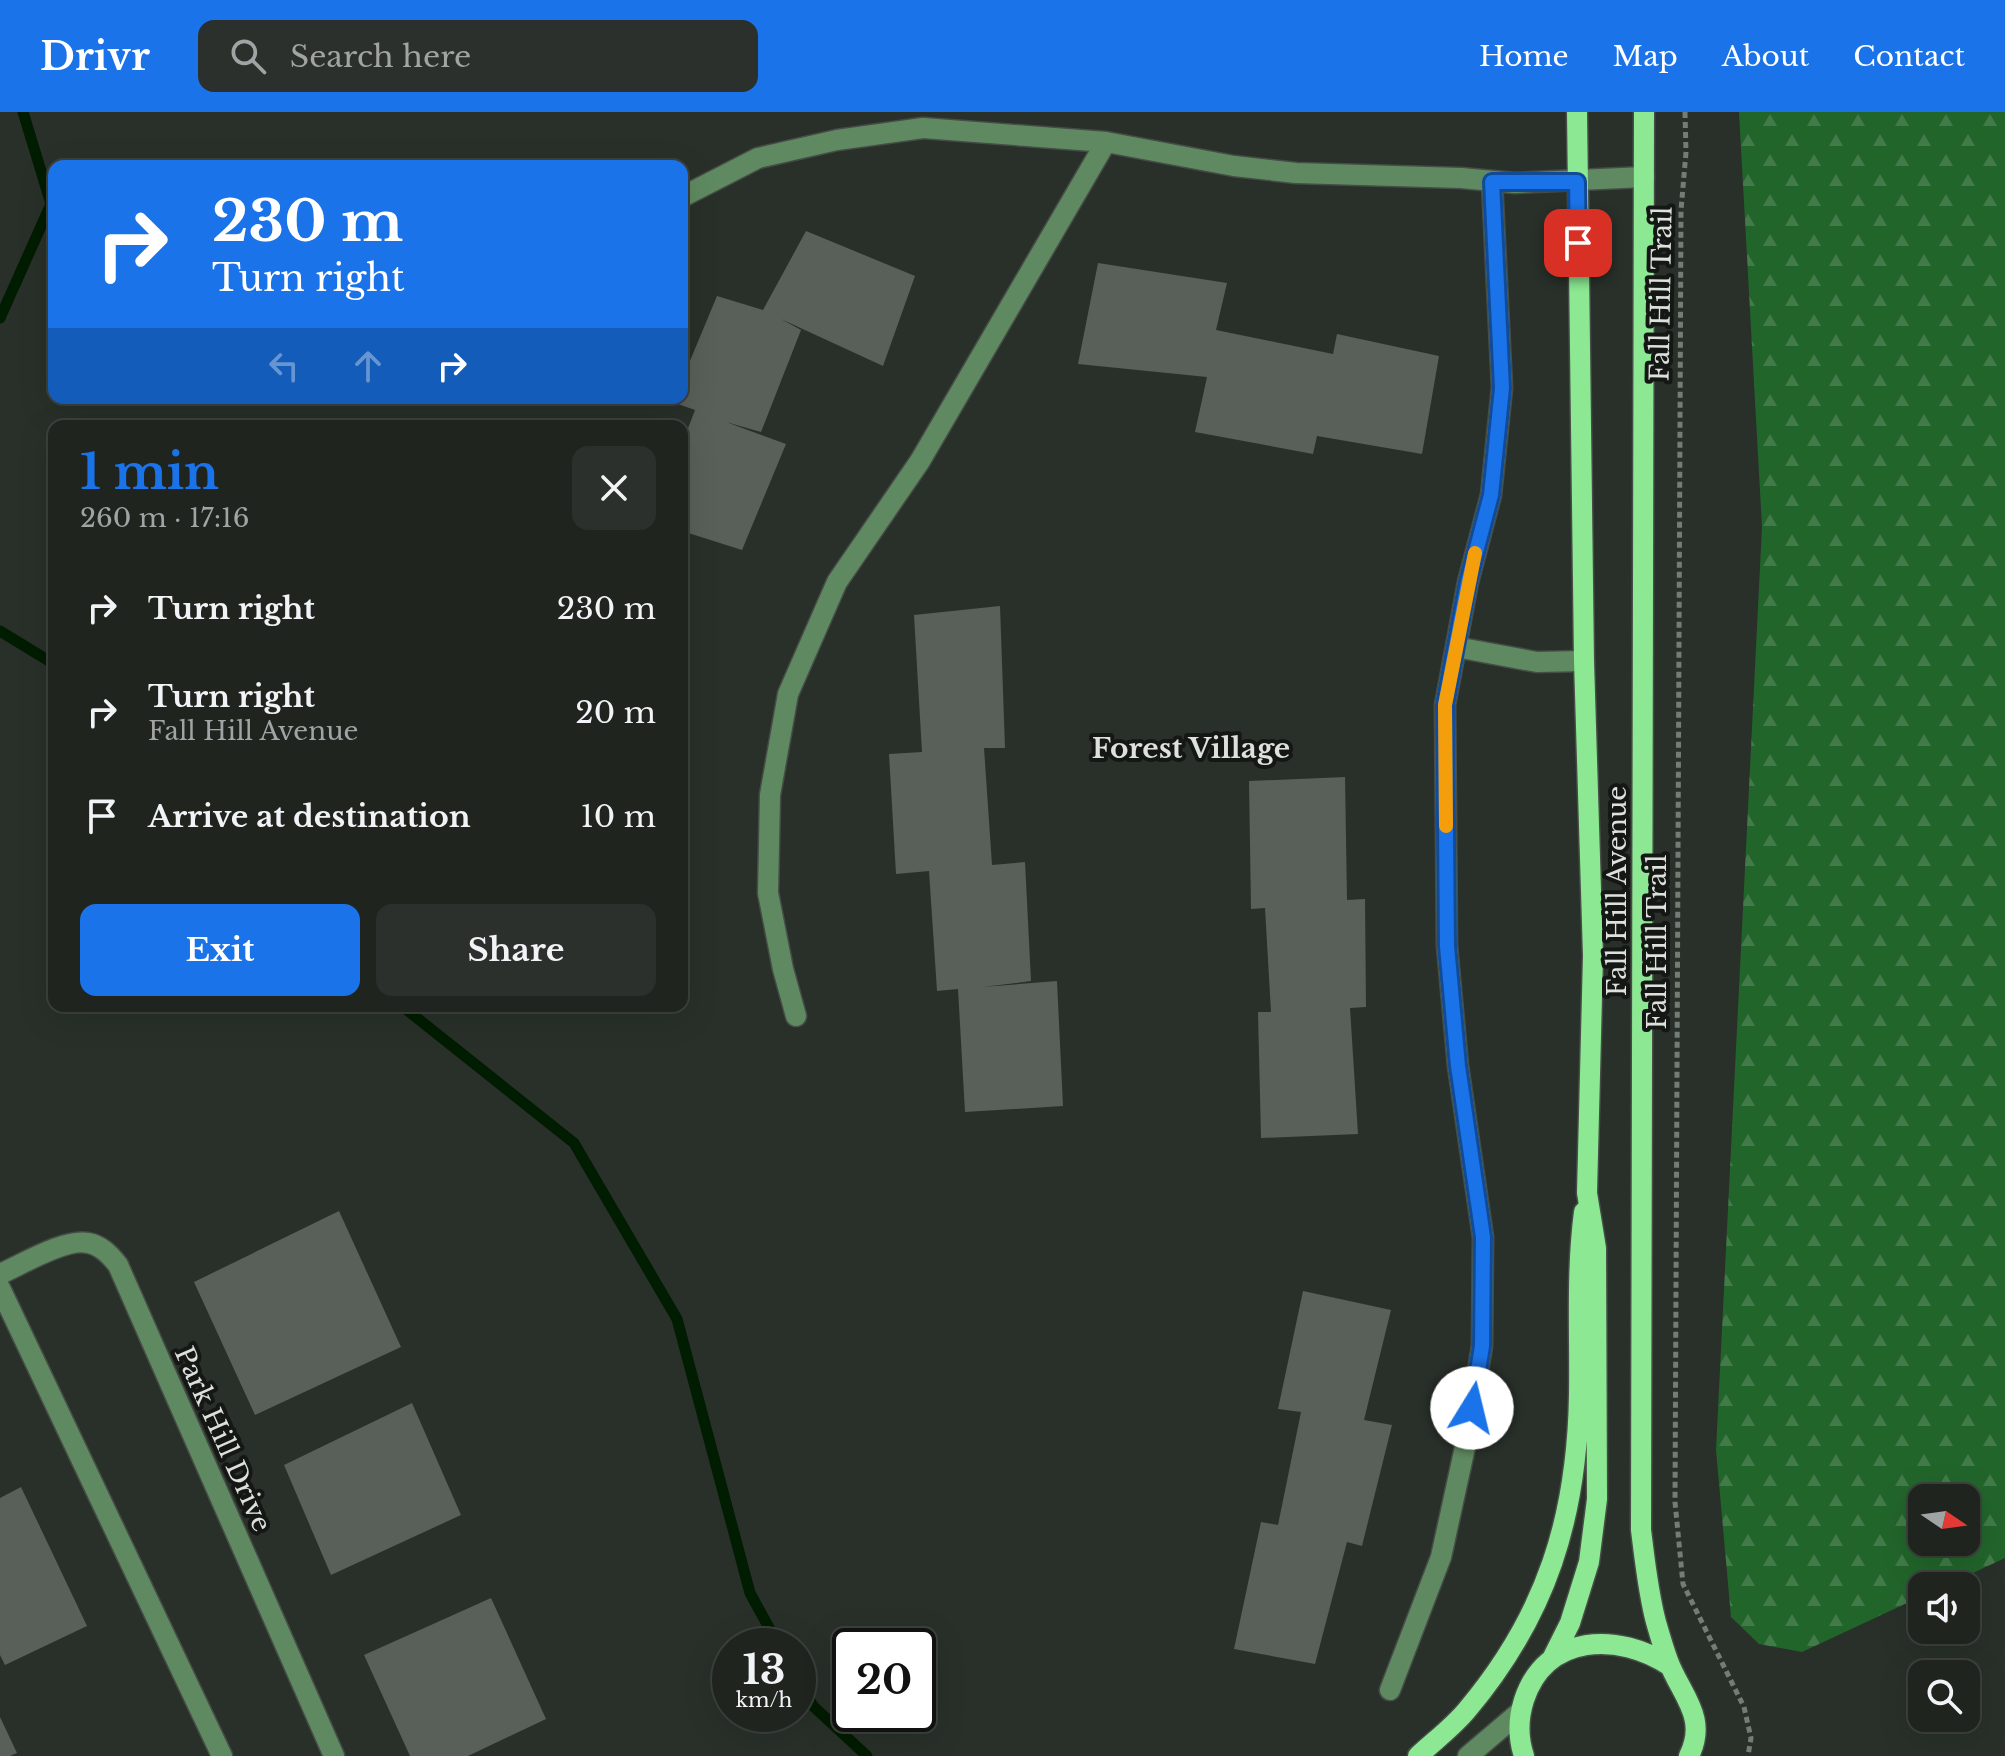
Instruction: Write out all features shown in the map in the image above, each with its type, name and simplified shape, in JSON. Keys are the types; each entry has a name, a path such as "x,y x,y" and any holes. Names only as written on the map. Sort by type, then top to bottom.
{"main road":[{"name":"Fall Hill Avenue","path":"1524,1756 1520,1735 1521,1711 1532,1682 1552,1659 1570,1623 1589,1562 1597,1499 1596,1248 1587,1193 1593,956 1584,661 1577,112"},
{"name":"Fall Hill Avenue","path":"1644,112 1641,1530 1648,1586 1670,1666 1686,1692 1694,1715 1696,1734 1689,1756"},
{"path":"1418,1756 1466,1711 1514,1646 1552,1569 1572,1494 1579,1399 1579,1252 1587,1193"},
{"path":"1552,1659 1580,1646 1601,1643 1637,1648 1670,1666"}],"street":[{"path":"688,194 758,158 837,140 923,128 1106,142 1234,166 1296,173 1461,178 1492,182 1577,182 1644,177"},
{"path":"796,1016 768,893 770,795 788,694 837,582 920,461 1106,142"},
{"path":"1390,1690 1441,1557 1467,1438 1482,1346 1483,1237 1458,1066 1447,946 1445,705 1468,582 1491,495 1502,388 1492,182"},
{"path":"1456,647 1537,662 1584,661"},
{"name":"Park Hill Drive","path":"0,1274 67,1244 88,1242 107,1252 118,1265 334,1756"},
{"path":"0,1288 222,1756"},
{"path":"1468,1756 1521,1711"}],"path":[{"name":"Fall Hill Trail","path":"1685,112 1686,152 1681,210 1675,1502 1683,1584 1744,1707 1751,1738 1748,1756"}],"green space":[{"path":"1739,112 2005,112 2005,1558 1975,1572 1908,1572 1908,1603 1802,1652 1759,1644 1731,1617 1716,1450 1762,527"}],"building":[{"path":"806,231 915,276 883,366 781,319 801,330 761,432 726,422 786,444 742,550 688,533 688,428 695,410 678,404 688,404 688,366 717,296 763,310"},
{"path":"1098,263 1227,283 1216,330 1333,354 1337,334 1439,356 1422,454 1317,436 1313,454 1195,432 1207,377 1078,364"},
{"path":"1000,606 1005,748 984,748 992,865 1025,862 1031,981 983,987 1057,981 1063,1106 965,1112 958,989 937,991 929,871 896,874 889,754 922,752 914,615"},
{"path":"1345,777 1347,900 1365,899 1366,1007 1350,1008 1358,1134 1261,1138 1258,1012 1271,1012 1265,908 1251,909 1249,781"},
{"path":"339,1211 401,1347 255,1415 194,1282"},
{"path":"1303,1291 1391,1310 1364,1420 1392,1425 1362,1546 1347,1542 1315,1664 1234,1649 1261,1522 1278,1525 1301,1412 1278,1409"},
{"path":"412,1403 461,1515 331,1575 284,1465"},
{"path":"21,1487 87,1626 5,1665 0,1655 0,1498"},
{"path":"491,1598 546,1719 468,1756 410,1756 364,1655"},
{"path":"0,1717 17,1753 10,1756 0,1756"}],"waterway":[{"path":"23,112 48,194"},
{"path":"0,318 48,211"},
{"path":"0,631 48,660"},
{"path":"410,1012 574,1143 677,1319 750,1593 769,1628"},
{"path":"816,1709 867,1756"}],"slow traffic":[{"path":"1446,826 1445,705 1475,553"}],"district":[{"name":"Forest Village","path":"1191,748"}],"route":[{"path":"1472,1408 1482,1346 1483,1237 1458,1066 1447,946 1445,705 1468,582 1491,495 1502,388 1492,182 1577,182 1578,243"}]}
